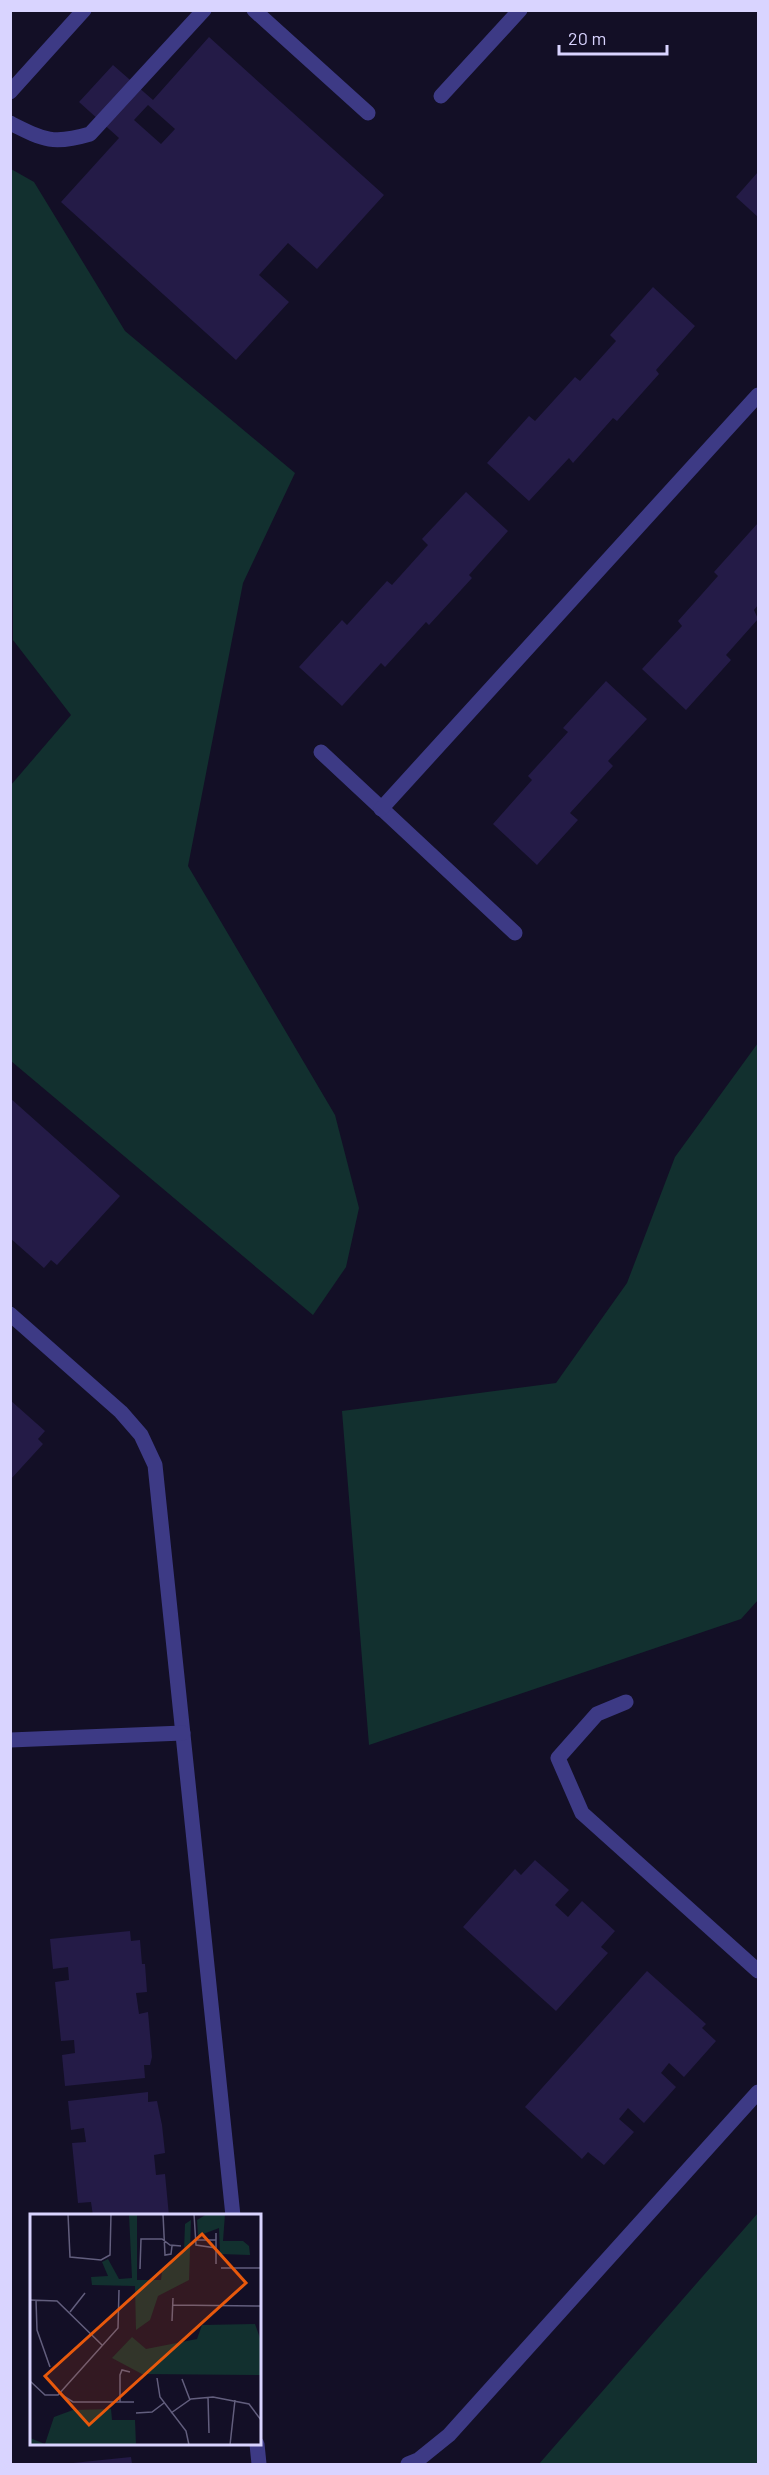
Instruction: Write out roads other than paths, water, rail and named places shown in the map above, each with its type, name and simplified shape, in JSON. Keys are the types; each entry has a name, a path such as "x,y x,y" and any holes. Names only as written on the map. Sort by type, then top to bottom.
{"lane":[{"path":"10,92 84,10"},
{"path":"10,123 42,139 66,141 90,134 204,10"},
{"path":"254,10 368,113"},
{"path":"441,96 519,10"},
{"path":"381,808 759,395"},
{"path":"321,753 515,933"},
{"path":"10,1314 121,1412 141,1435 155,1466 233,2214"},
{"path":"626,1702 597,1714 558,1758 582,1813 759,1971"},
{"path":"10,1740 183,1733"},
{"path":"408,2464 418,2460 449,2435 759,2092"},
{"path":"257,2445 259,2464"}]}
